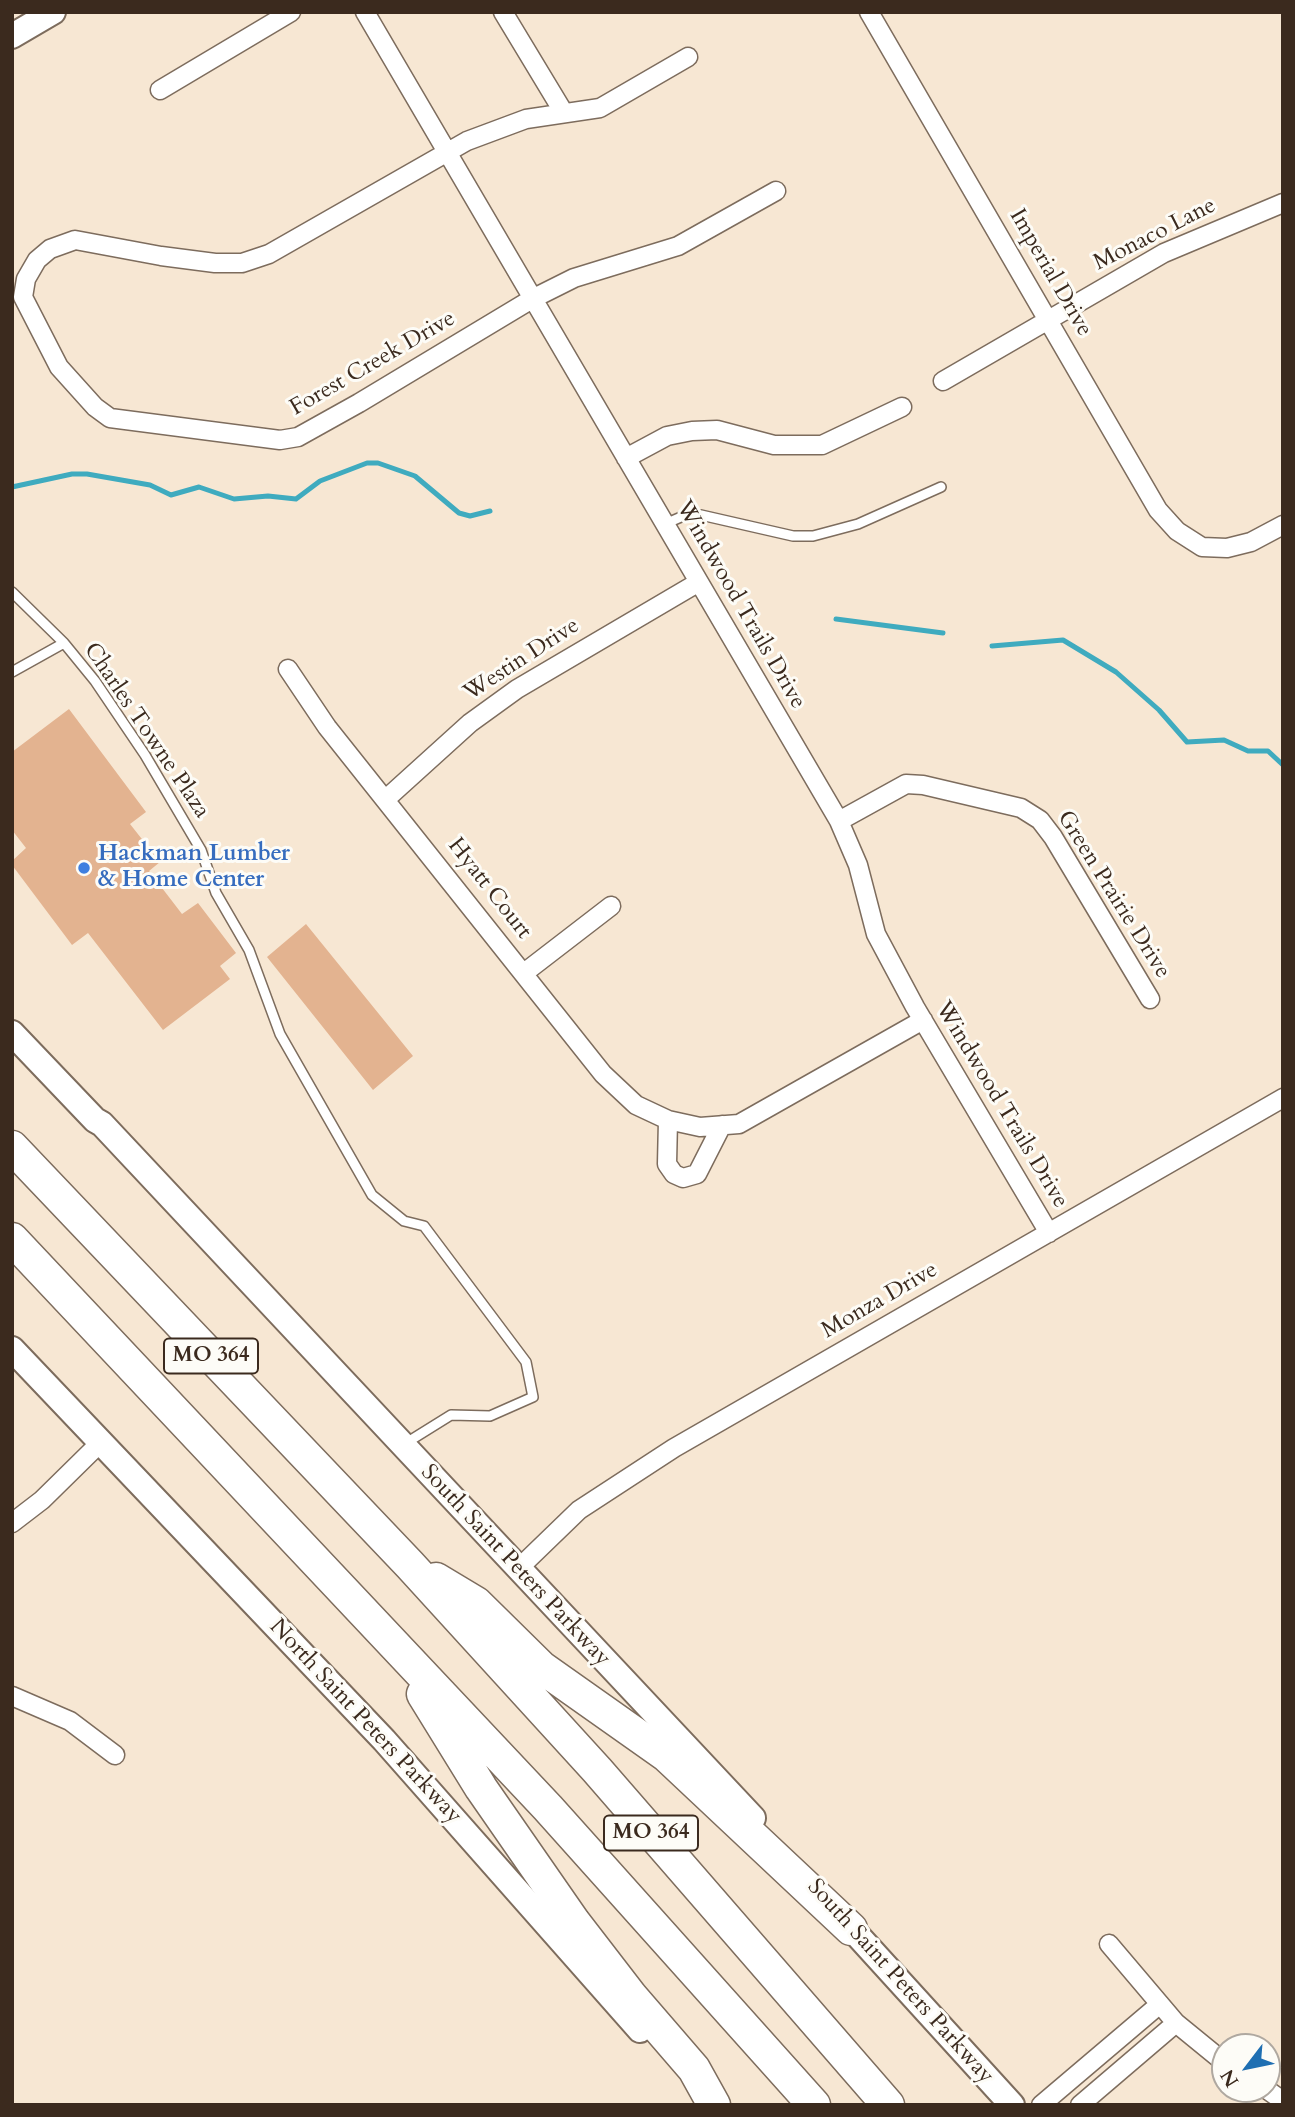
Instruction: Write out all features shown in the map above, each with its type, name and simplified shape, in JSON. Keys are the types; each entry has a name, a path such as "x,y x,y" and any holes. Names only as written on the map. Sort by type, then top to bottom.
{"highway":[{"name":"MO 364","path":"12,1147 410,1565 597,1770 888,2105"},
{"name":"MO 364","path":"12,1239 654,1923 814,2105"},
{"path":"410,1565 476,1603 541,1667 667,1756 850,1928"},
{"path":"389,1639 481,1788 600,1958 694,2069 712,2105"}],"main road":[{"path":"12,36 53,12"},
{"name":"South Saint Peters Parkway","path":"12,1033 95,1120 102,1124 755,1821 1012,2105"},
{"name":"North Saint Peters Parkway","path":"12,1349 384,1740 683,2080 712,2105"}],"street":[{"path":"160,90 291,12"},
{"name":"Windwood Trails Drive","path":"365,12 445,153 839,821 858,865 876,934 923,1020 1049,1233"},
{"path":"503,12 564,113"},
{"name":"Imperial Drive","path":"869,12 1158,510 1177,531 1202,547 1227,548 1251,542 1283,525"},
{"name":"Forest Creek Drive","path":"688,57 600,108 526,119 467,141 269,254 242,263 215,263 75,240 50,249 37,260 26,279 23,297 59,367 95,407 110,418 280,440 298,437 359,403 532,299 574,278 678,246 776,191"},
{"name":"Monaco Lane","path":"943,381 1164,253 1283,202"},
{"path":"626,458 667,436 692,431 717,430 774,445 822,445 902,407"},
{"name":"Westin Drive","path":"386,799 470,723 517,689 699,582"},
{"name":"Hyatt Court","path":"288,669 327,727 603,1074 636,1105 668,1120 700,1127 739,1124 923,1020"},
{"name":"Green Prairie Drive","path":"839,821 906,784 923,785 1021,808 1040,820 1054,838 1150,999"},
{"path":"524,973 611,906"},
{"name":"Monza Drive","path":"518,1569 579,1510 674,1448 1283,1098"},
{"path":"668,1120 667,1164 674,1174 683,1178 697,1174 722,1125"},
{"path":"12,1523 42,1500 102,1442"},
{"path":"12,1696 70,1721 115,1755"},
{"path":"1109,1944 1176,2023 1211,2052"},
{"path":"1041,2105 1160,2004"},
{"path":"1080,2105 1176,2023"}],"lane":[{"path":"665,524 681,517 701,516 793,536 832,534 941,487"},
{"path":"12,592 64,643"},
{"name":"Charles Towne Plaza","path":"12,671 64,643 95,681 138,744 201,850 216,892 249,950 280,1034 372,1195 404,1221 424,1226 526,1362 533,1397 490,1416 451,1415 402,1445"}],"building":[{"name":"Hackman Lumber & Home Center","path":"69,709 146,812 130,824 160,862 149,871 182,914 198,903 236,953 220,966 230,979 163,1030 88,933 72,945 12,865 12,861 26,848 12,830 12,752"},
{"path":"306,924 413,1056 373,1090 267,957"}],"waterway":[{"path":"12,487 72,474 87,474 150,485 171,495 199,487 234,499 268,496 296,499 320,481 367,463 378,463 415,476 459,513 470,516 490,511"},
{"path":"836,619 943,633"},
{"path":"992,646 1063,640 1116,672 1159,710 1187,742 1224,740 1248,751 1268,751 1283,765"}],"place":[{"name":"Hackman Lumber & Home Center","path":"84,868"}]}
